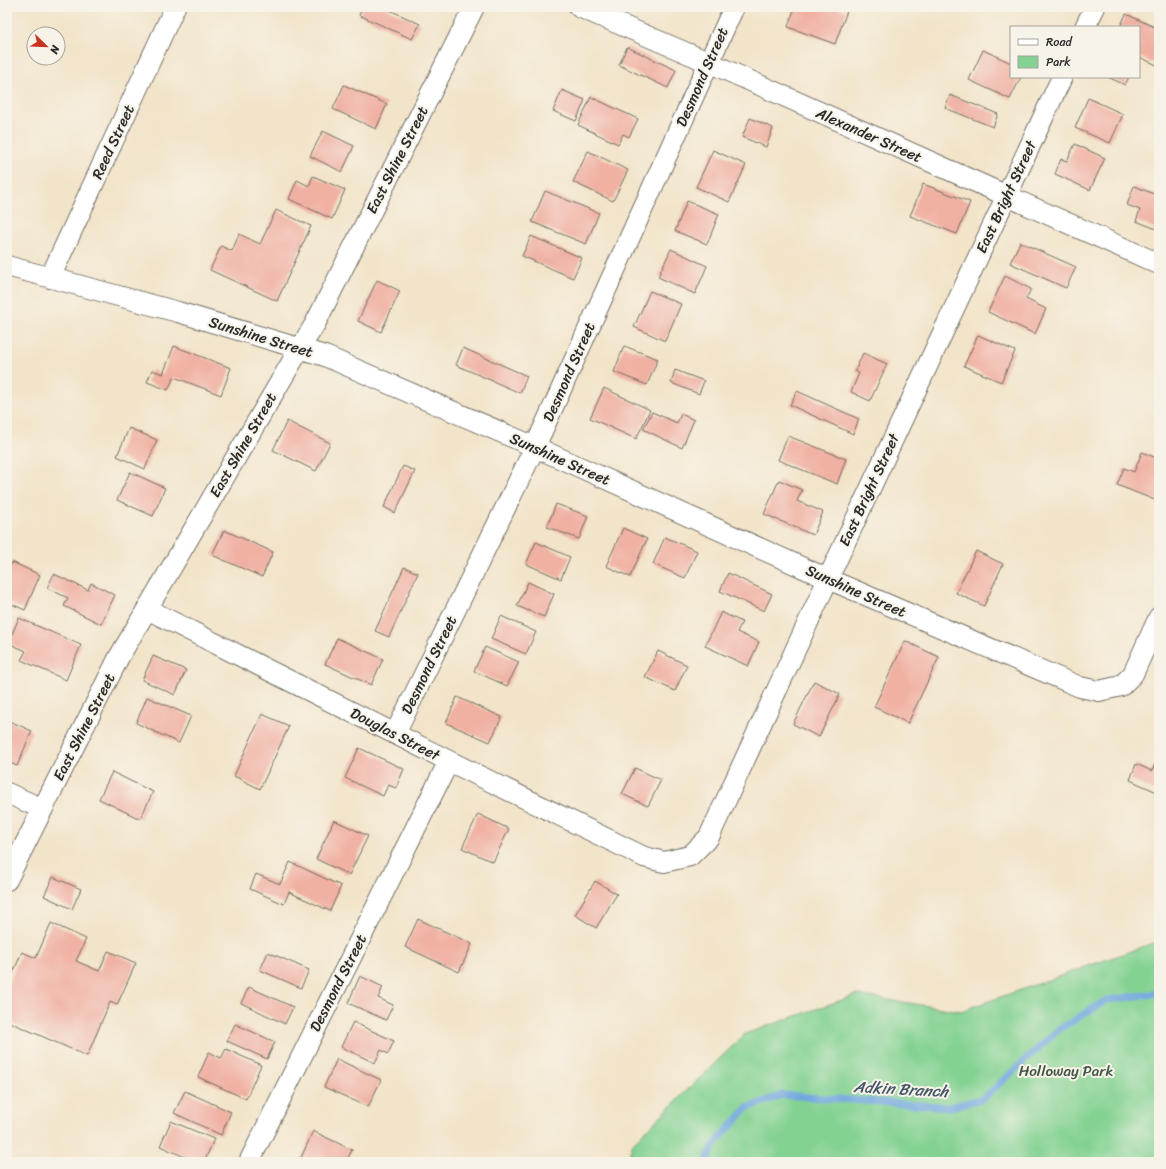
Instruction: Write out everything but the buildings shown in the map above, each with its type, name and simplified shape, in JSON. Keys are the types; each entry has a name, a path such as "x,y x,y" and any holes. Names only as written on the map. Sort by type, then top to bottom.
{"street":[{"name":"Reed Street","path":"50,278 175,7"},
{"name":"East Shine Street","path":"7,880 119,657 315,324 474,7"},
{"name":"Alexander Street","path":"579,7 708,62 1159,264"},
{"name":"Desmond Street","path":"395,734 535,448 734,7"},
{"path":"1086,26 1095,7"},
{"name":"East Bright Street","path":"644,857 664,862 690,856 709,837 1062,78"},
{"name":"Sunshine Street","path":"7,266 178,312 325,356 828,579 1080,687 1099,691 1121,686 1133,674 1159,617"},
{"name":"Douglas Street","path":"147,609 449,762 644,857"},
{"name":"Desmond Street","path":"249,1162 449,762"},
{"path":"7,793 43,809"}],"green space":[{"name":"Holloway Park","path":"1159,941 1159,1162 627,1162 633,1143 745,1034 856,995 961,1011"}],"waterway":[{"name":"Adkin Branch","path":"706,1162 714,1145 747,1108 782,1095 950,1107 984,1098 1058,1030 1107,1000 1159,993"}]}
